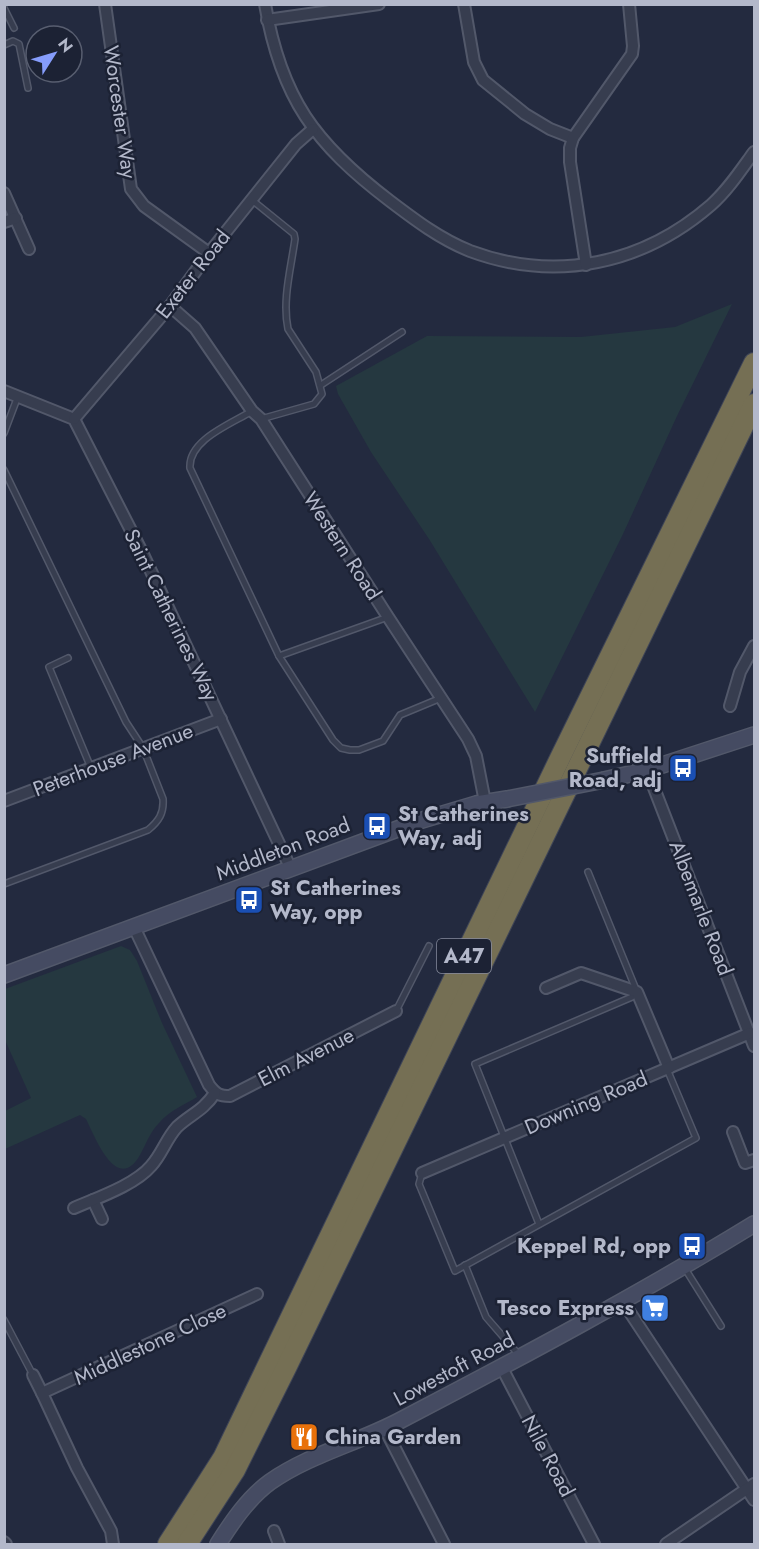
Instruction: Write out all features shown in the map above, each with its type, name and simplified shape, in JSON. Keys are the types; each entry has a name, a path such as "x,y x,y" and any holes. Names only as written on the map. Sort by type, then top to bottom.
{"highway":[{"name":"A47","path":"168,1545 223,1458 550,777 754,363"},
{"name":"A47","path":"188,1545 235,1470 286,1368 754,404"}],"main road":[{"name":"Middleton Road","path":"4,975 419,821 485,802 647,770 754,735"},
{"name":"Lowestoft Road","path":"218,1545 240,1511 267,1484 286,1472 321,1454 385,1429 502,1368 754,1224"}],"street":[{"name":"Worcester Way","path":"105,4 131,189 144,206 209,253"},
{"path":"265,4 278,63 291,95 313,129 329,148 373,189 428,230 459,245 501,260 554,267 611,261 631,254 686,224 712,204 727,189 754,152"},
{"path":"267,20 379,4"},
{"path":"464,4 474,62 483,80 525,114 550,129 573,138"},
{"path":"586,264 570,162 570,148 573,138 632,54 628,4"},
{"name":"Exeter Road","path":"74,418 170,306 296,144 313,129"},
{"path":"4,193 29,249"},
{"path":"4,222 16,218"},
{"name":"Western Road","path":"170,306 195,328 257,415 468,739 476,756 485,802"},
{"path":"4,391 74,418"},
{"name":"Saint Catherines Way","path":"74,418 141,550 290,867"},
{"path":"730,706 740,672 754,646"},
{"name":"Peterhouse Avenue","path":"4,801 221,719"},
{"name":"Albemarle Road","path":"647,770 754,1046"},
{"path":"74,1208 145,1173 166,1139 179,1126 199,1112 216,1094 209,1085 134,927"},
{"path":"546,988 581,973 637,992 668,1068"},
{"name":"Elm Avenue","path":"216,1094 230,1096 396,1011"},
{"name":"Downing Road","path":"422,1173 750,1033"},
{"path":"733,1132 745,1163 754,1160"},
{"path":"93,1200 102,1219"},
{"name":"Middlestone Close","path":"42,1393 257,1294"},
{"path":"625,1299 629,1311 751,1486 754,1500"},
{"name":"Nile Road","path":"502,1368 594,1545"},
{"path":"33,1375 77,1468 111,1531 113,1545"},
{"path":"385,1429 444,1545"},
{"path":"666,1545 751,1486"},
{"path":"274,1531 279,1545"}],"lane":[{"path":"4,8 14,28"},
{"path":"4,45 13,41 19,44 28,88"},
{"path":"251,199 294,234 286,321 288,329 316,372 322,394 314,404 257,415 200,443 189,459 190,468 279,656 333,740 342,748 350,750 359,750 383,741 400,715 441,698"},
{"path":"321,385 402,332"},
{"path":"4,433 18,396"},
{"path":"4,470 126,722 143,748 163,799 161,815 148,830 4,884"},
{"path":"279,656 388,617"},
{"path":"68,658 48,667 91,768"},
{"path":"539,1224 475,1064 632,997 637,992 588,872"},
{"path":"396,1011 429,946"},
{"path":"422,1173 419,1184 455,1271 696,1138 668,1068"},
{"path":"465,1265 486,1317 521,1357"},
{"path":"683,1266 721,1326"},
{"path":"4,1320 33,1375"}],"shaded area":[{"path":"732,304 623,534 535,712 429,539 371,452 338,394 336,386 427,336 581,337 675,327"},
{"path":"121,946 130,950 137,961 162,1023 197,1097 163,1119 153,1130 140,1155 131,1166 123,1169 115,1166 108,1159 86,1119 80,1115 5,1149 5,1111 31,1098 5,1040 5,989"}],"place":[{"name":"Suffield Road, adj","path":"683,768"},
{"name":"St Catherines Way, adj","path":"377,826"},
{"name":"St Catherines Way, opp","path":"249,900"},
{"name":"Keppel Rd, opp","path":"692,1246"},
{"name":"Tesco Express","path":"655,1308"},
{"name":"China Garden","path":"304,1437"}]}
